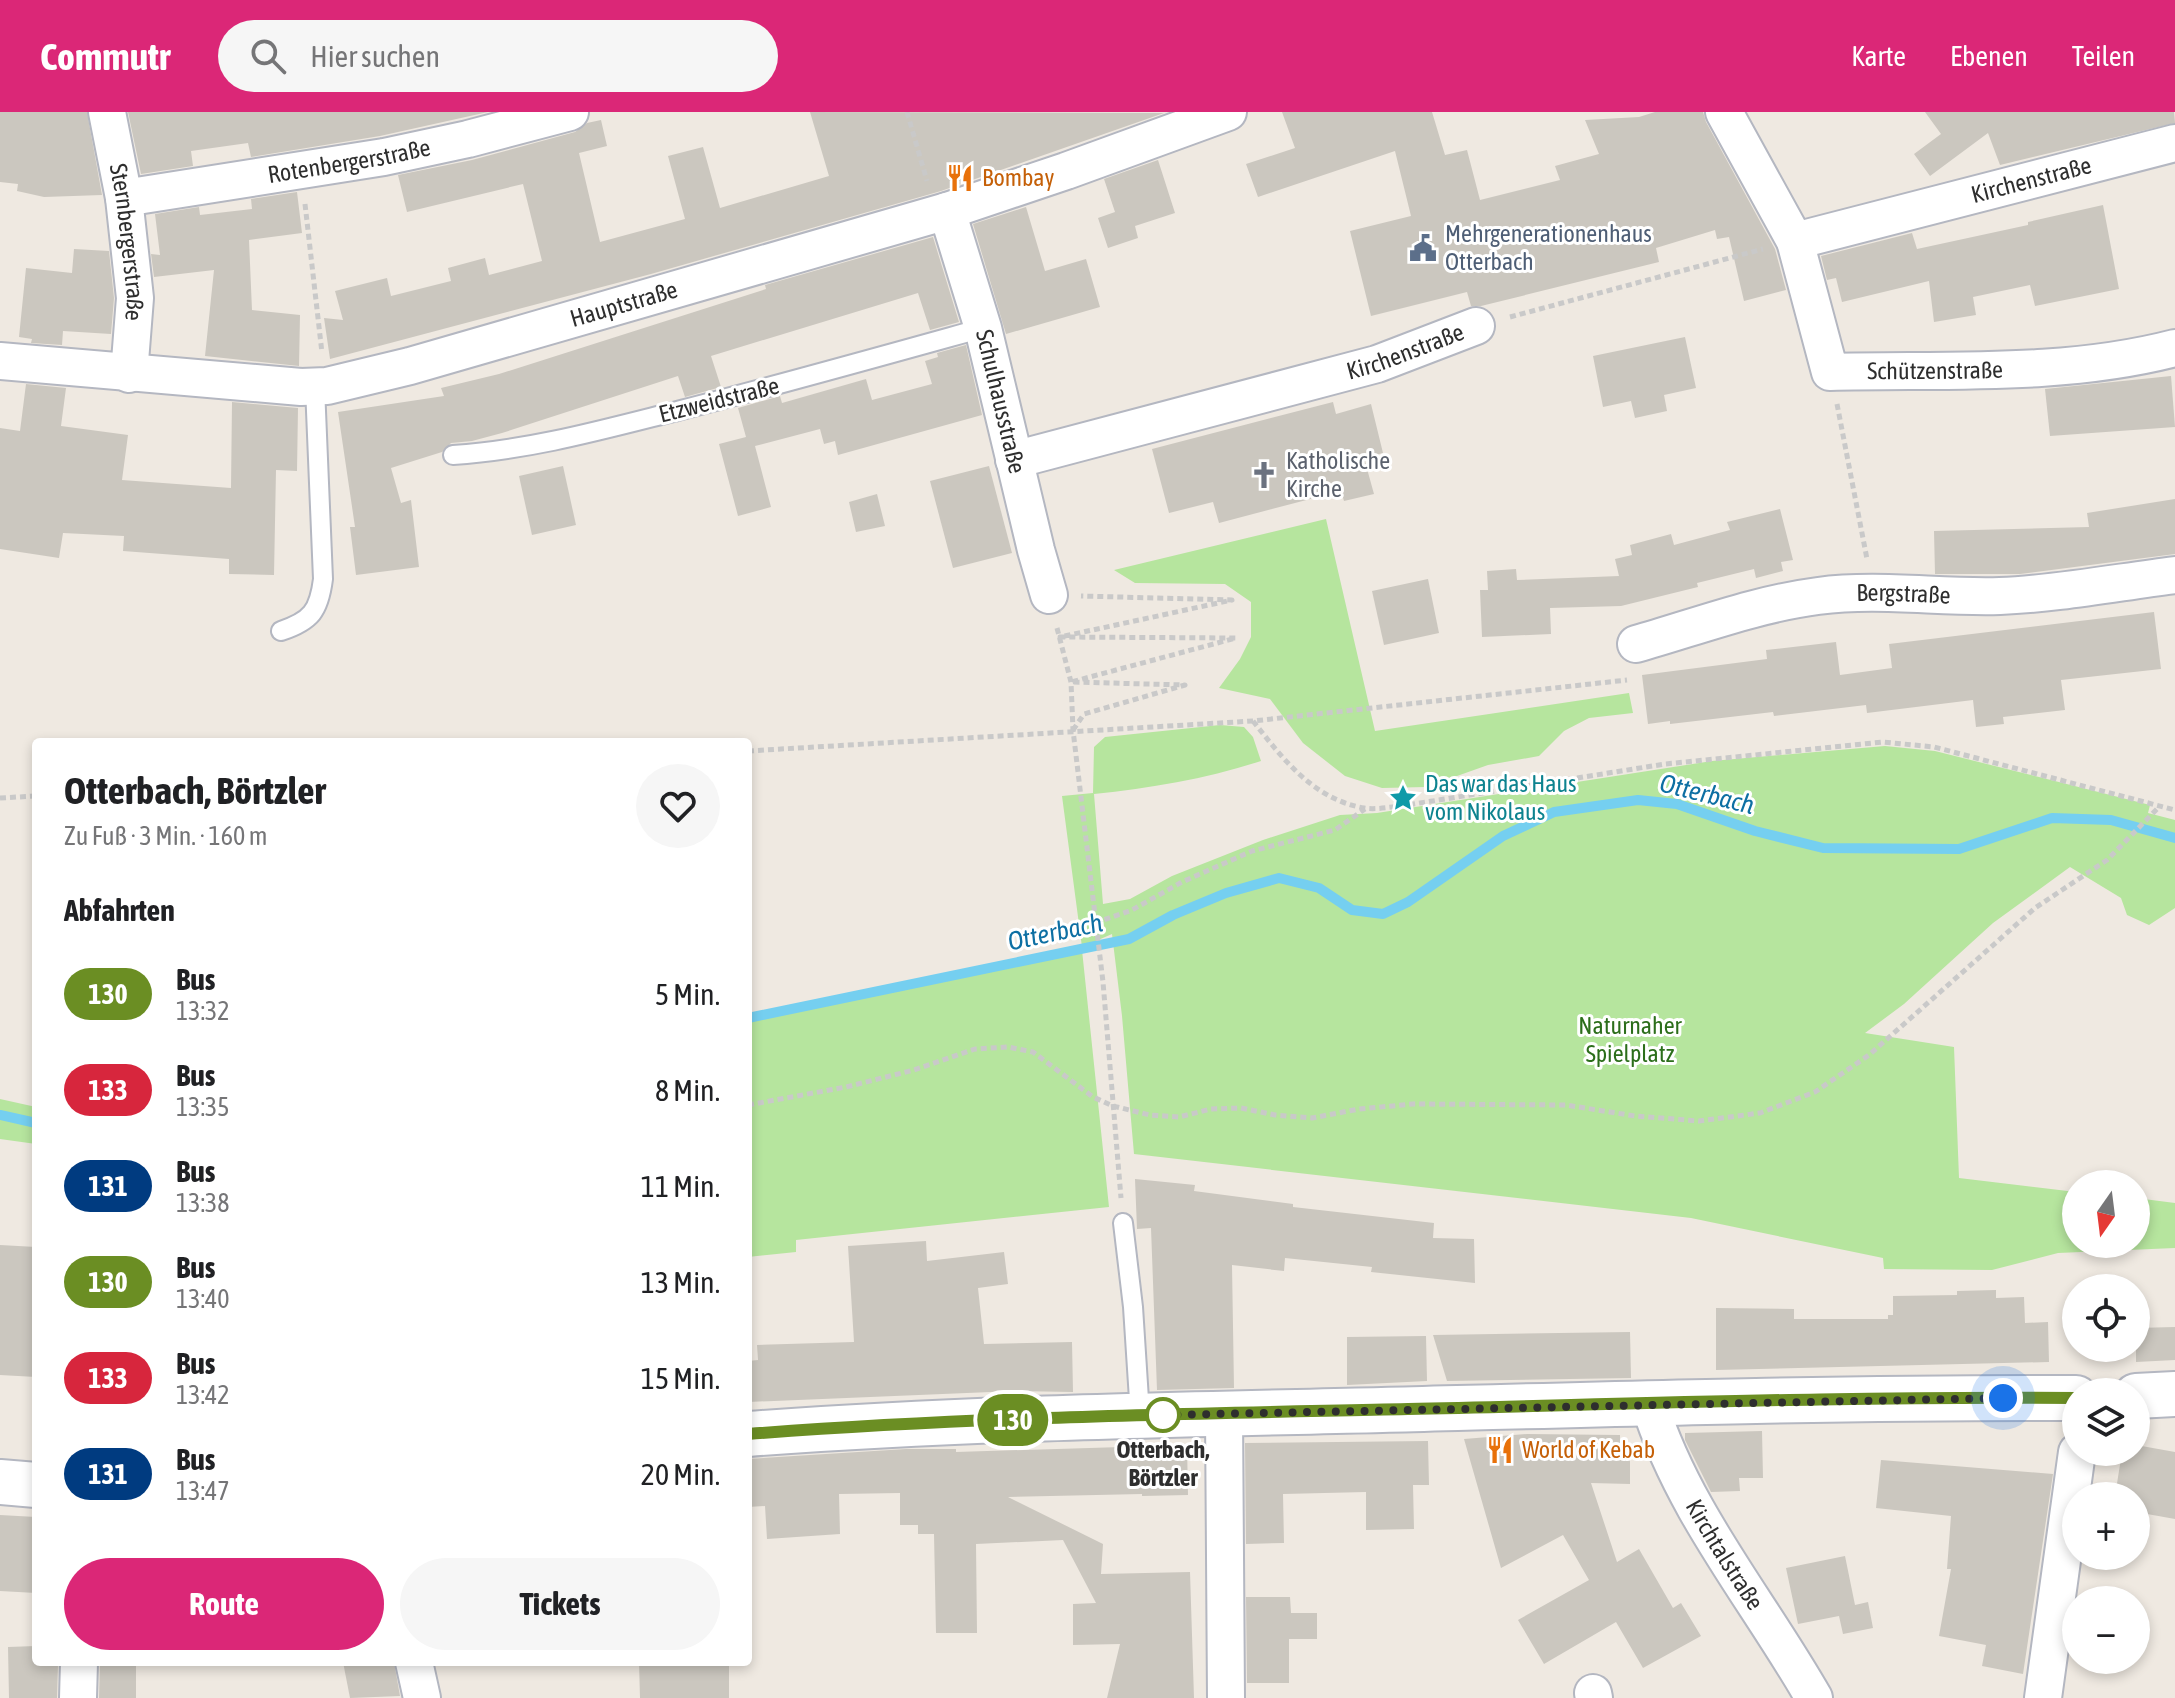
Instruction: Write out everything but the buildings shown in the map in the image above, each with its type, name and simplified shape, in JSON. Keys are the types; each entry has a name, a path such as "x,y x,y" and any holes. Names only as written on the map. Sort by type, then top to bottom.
{"main road":[{"path":"2150,1395 2175,1394"},
{"path":"752,1434 1140,1415 1649,1403 2062,1398"},
{"path":"0,1482 32,1485"}],"street":[{"name":"Sternbergerstraße","path":"107,112 124,198 135,298 129,374"},
{"name":"Rotenbergerstraße","path":"124,198 302,171 468,139 570,112"},
{"name":"Hauptstraße","path":"0,361 129,374 321,386 410,366 941,212 1066,171 1228,112"},
{"path":"1724,112 1795,241 1830,372"},
{"name":"Kirchenstraße","path":"1795,241 2175,143"},
{"name":"Schulhausstraße","path":"941,212 983,328 1049,595"},
{"name":"Kirchenstraße","path":"1014,460 1377,364 1476,326"},
{"name":"Schützenstraße","path":"1830,372 2061,366 2100,363 2175,348"},
{"name":"Bergstraße","path":"1636,644 1786,601 1874,592 2003,596 2175,575"},
{"name":"Kirchtalstraße","path":"1649,1403 1676,1475 1803,1693"},
{"path":"1224,1414 1226,1698"},
{"path":"2043,1698 2075,1466"},
{"path":"78,1698 79,1666"},
{"path":"415,1666 422,1698"}],"lane":[{"name":"Etzweidstraße","path":"453,455 516,449 566,439 786,383 983,328"},
{"path":"281,631 310,617 320,601 323,579 321,386"},
{"path":"1123,1223 1133,1307 1140,1415"}],"path":[{"path":"907,112 941,212"},
{"path":"302,171 321,386"},
{"name":"Kirchenstraße","path":"1476,326 1795,241"},
{"path":"1830,372 1874,592"},
{"path":"1060,637 1232,600 1049,595 1071,682 1073,730 1103,982 1123,1223"},
{"path":"1060,637 1236,638 1071,682"},
{"path":"752,751 1253,721 1637,679 1636,644"},
{"path":"1071,682 1185,685 1084,714 1073,730"},
{"path":"1253,721 1290,767 1326,797 1365,809 1665,764 1883,742 1934,747 2175,810"},
{"path":"0,798 32,796"},
{"path":"752,1104 846,1087 914,1070 975,1049 1008,1047 1033,1052 1093,1097 1113,1106 1150,1115 1179,1117 1211,1109 1241,1108 1312,1118 1359,1109 1413,1104 1566,1105 1635,1116 1699,1121 1760,1113 1815,1092 1869,1055 2035,908 2107,860 2160,806"},
{"path":"1095,923 1132,910 1182,882 1252,851 1335,830 1365,809"}],"green space":[{"path":"1326,519 1375,731 1629,693 1633,713 1589,718 1564,731 1539,756 1488,765 1426,787 1382,788 1345,776 1303,743 1270,699 1219,688 1251,637 1251,602 1225,584 1135,583 1114,570"},
{"name":"Naturnaher Spielplatz","path":"1220,725 1244,727 1253,737 1261,761 1178,782 1094,794 1103,904 1130,899 1172,876 1263,840 1340,815 1377,813 1712,761 1885,746 1935,751 2150,805 2148,813 2175,820 2175,908 2149,925 2127,915 2121,898 2070,867 1993,923 1904,1004 1865,1033 1954,1047 1959,1178 2062,1190 2062,1253 1992,1270 1884,1269 1883,1258 1691,1218 1134,1154 1112,934 1082,947 1062,796 1093,793 1094,747 1105,737"},
{"path":"1082,950 1109,1207 796,1240 796,1252 752,1257 752,1020"},
{"path":"0,1099 32,1106 32,1143 0,1139"},
{"path":"2150,1200 2175,1203 2175,1248 2150,1249"}],"waterway":[{"name":"Otterbach","path":"752,1017 1129,939 1173,915 1226,893 1279,878 1319,888 1352,910 1383,914 1408,902 1503,836 1554,812 1638,800 1677,804 1755,831 1823,848 1959,849 2052,818 2111,820 2175,838"},
{"name":"Otterbach","path":"0,1115 32,1122"}],"bus line":[{"name":"130","path":"752,1434 1140,1415 1649,1403 2062,1398"}],"place":[{"name":"Bombay","path":"960,178"},
{"name":"Mehrgenerationenhaus Otterbach","path":"1423,248"},
{"name":"Katholische Kirche","path":"1264,475"},
{"name":"Das war das Haus vom Nikolaus","path":"1403,798"},
{"name":"Otterbach, Börtzler","path":"1163,1415"},
{"name":"World of Kebab","path":"1500,1450"}],"route":[{"path":"1163,1415 2003,1398"}]}
